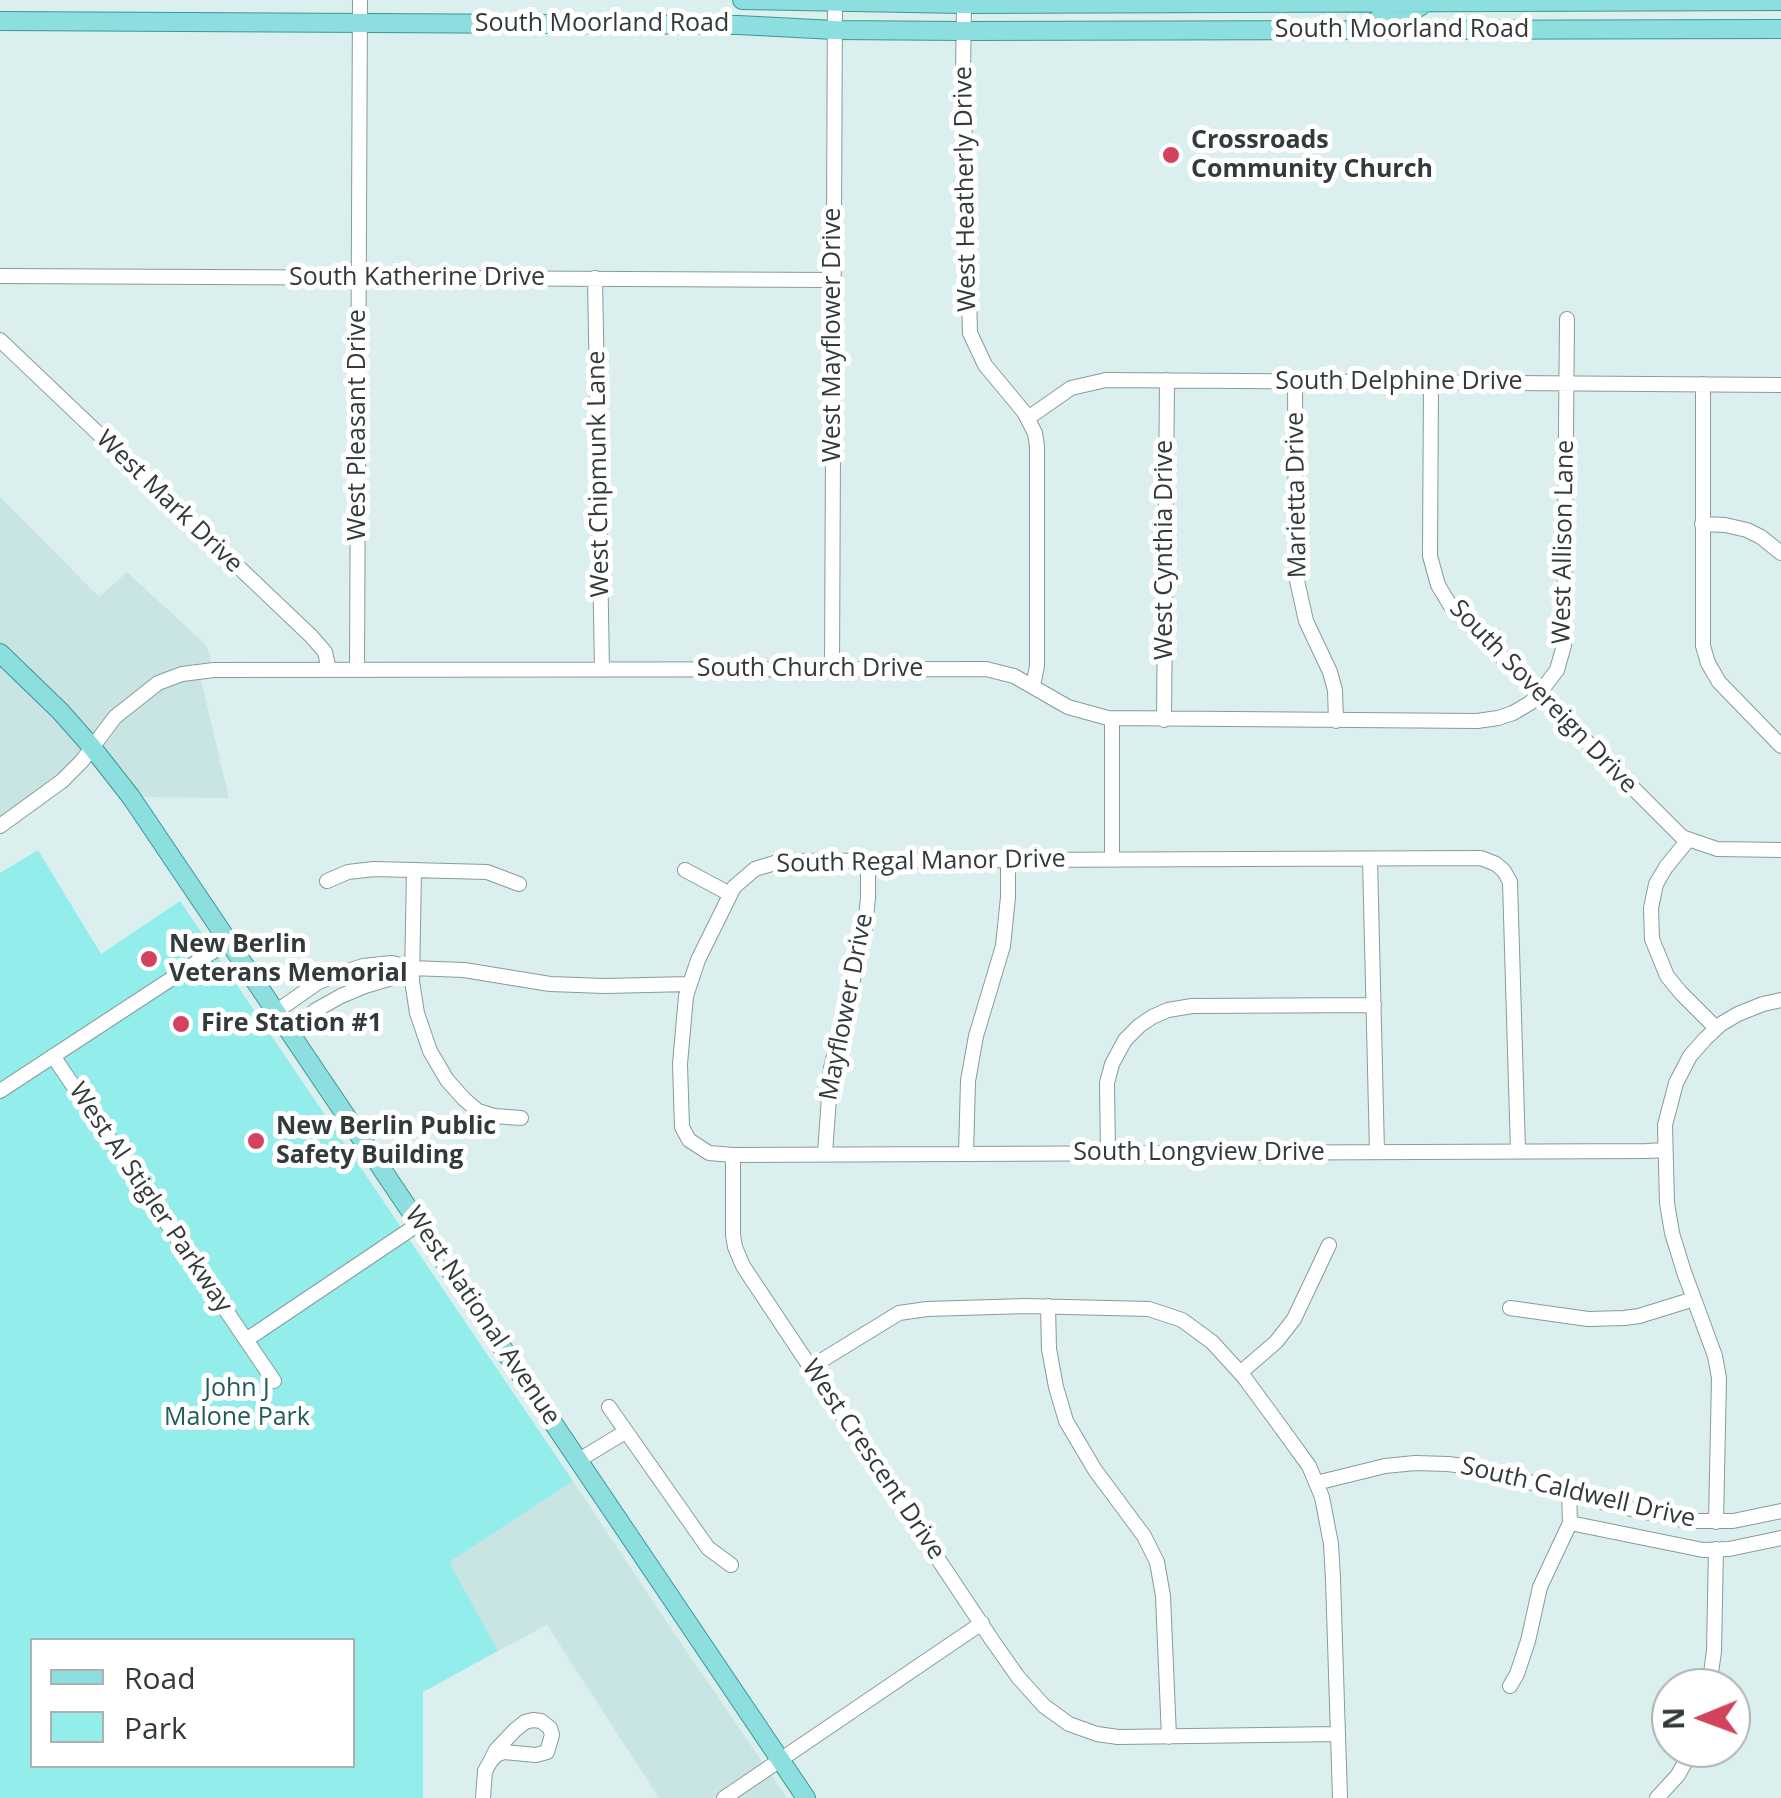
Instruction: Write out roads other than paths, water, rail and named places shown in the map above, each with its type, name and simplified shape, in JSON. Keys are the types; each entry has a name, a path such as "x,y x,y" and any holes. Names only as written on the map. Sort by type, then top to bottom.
{"main road":[{"name":"South Moorland Road","path":"742,0 964,4 1781,2"},
{"path":"1413,30 1441,20 1460,19 1467,2"},
{"path":"1374,30 1381,17 1406,14 1425,3"},
{"name":"South Moorland Road","path":"0,20 738,25 963,32 1781,28"},
{"name":"West National Avenue","path":"0,653 60,711 131,796 806,1798"}],"street":[{"name":"West Pleasant Drive","path":"358,670 360,0"},
{"name":"West Mayflower Drive","path":"832,669 835,1"},
{"path":"963,32 964,4"},
{"name":"West Heatherly Drive","path":"963,32 970,333 985,365 1028,418 1038,459 1037,666 1033,686"},
{"name":"South Katherine Drive","path":"0,276 833,280"},
{"name":"West Chipmunk Lane","path":"596,278 602,670"},
{"name":"West Allison Lane","path":"1538,694 1557,670 1564,645 1567,318"},
{"name":"West Mark Drive","path":"0,340 312,636 325,652 329,670"},
{"name":"South Delphine Drive","path":"1028,418 1060,394 1088,383 1167,380 1781,385"},
{"name":"West Cynthia Drive","path":"1164,720 1167,380"},
{"name":"Marietta Drive","path":"1295,382 1296,576 1306,620 1335,690 1336,721"},
{"name":"South Sovereign Drive","path":"1431,382 1430,556 1438,586 1457,612 1688,840"},
{"path":"1703,384 1702,632 1708,664 1726,691 1781,746"},
{"path":"1702,524 1747,530 1781,553"},
{"name":"South Church Drive","path":"0,826 62,781 116,716 158,683 170,677 214,670 986,669 1014,676 1068,707 1090,714 1164,720 1484,721 1513,713 1538,694"},
{"path":"1112,718 1112,860"},
{"path":"1716,1028 1681,994 1657,956 1651,908 1656,884 1688,840 1716,848 1781,850"},
{"path":"1370,858 1377,1152"},
{"name":"South Regal Manor Drive","path":"733,1155 699,1148 689,1140 682,1126 680,1064 684,1014 698,960 730,894 750,872 781,861 1482,858 1500,867 1510,882 1518,1151"},
{"path":"966,1154 968,1081 976,1036 1003,946 1008,860"},
{"name":"Mayflower Drive","path":"825,1154 832,1068 864,936 868,861"},
{"path":"327,881 361,869 487,872 520,884"},
{"path":"414,870 411,968 417,1012 430,1051 447,1080 478,1111 522,1118"},
{"path":"686,870 730,894"},
{"path":"0,1090 229,941"},
{"path":"277,1011 316,984 363,966 392,962 411,968 464,970 550,984 690,984"},
{"path":"290,1031 341,996 411,968"},
{"path":"1716,1522 1719,1378 1672,1233 1664,1150 1668,1108 1690,1056 1716,1028 1747,1010 1781,1000"},
{"path":"1108,1153 1107,1083 1112,1064 1124,1040 1152,1017 1192,1006 1374,1005"},
{"name":"West Al Stigler Parkway","path":"53,1056 274,1381"},
{"name":"South Longview Drive","path":"733,1155 1664,1150"},
{"name":"West Crescent Drive","path":"733,1155 735,1247 760,1293 1018,1677 1059,1718 1084,1729 1118,1737 1168,1737"},
{"name":"West Al Stigler Parkway","path":"246,1340 420,1224"},
{"path":"1240,1373 1276,1342 1294,1319 1328,1244"},
{"path":"1510,1308 1612,1319 1639,1316 1694,1300"},
{"path":"1048,1306 1049,1349 1066,1421 1095,1470 1144,1536 1157,1562 1164,1596 1168,1737 1338,1734"},
{"path":"811,1368 900,1313 928,1309 1148,1309 1182,1320 1212,1342 1299,1453 1322,1497 1331,1544 1340,1798"},
{"path":"609,1406 708,1548 731,1565"},
{"path":"578,1460 625,1432"},
{"name":"South Caldwell Drive","path":"1316,1483 1416,1463 1478,1468 1687,1521 1744,1520 1781,1511"},
{"path":"1510,1686 1528,1641 1540,1586 1570,1523 1569,1492"},
{"name":"South Caldwell Drive","path":"1570,1523 1703,1550 1781,1538"},
{"path":"1712,1668 1716,1550"},
{"path":"724,1798 982,1624"},
{"path":"483,1798 485,1771 490,1762"},
{"path":"1657,1798 1682,1768"}],"place":[{"name":"Crossroads Community Church","path":"1171,155"},
{"name":"New Berlin Veterans Memorial","path":"149,959"},
{"name":"Fire Station #1","path":"181,1024"},
{"name":"New Berlin Public Safety Building","path":"256,1141"}],"park label":[{"name":"John J Malone Park","path":"237,1404"}]}
